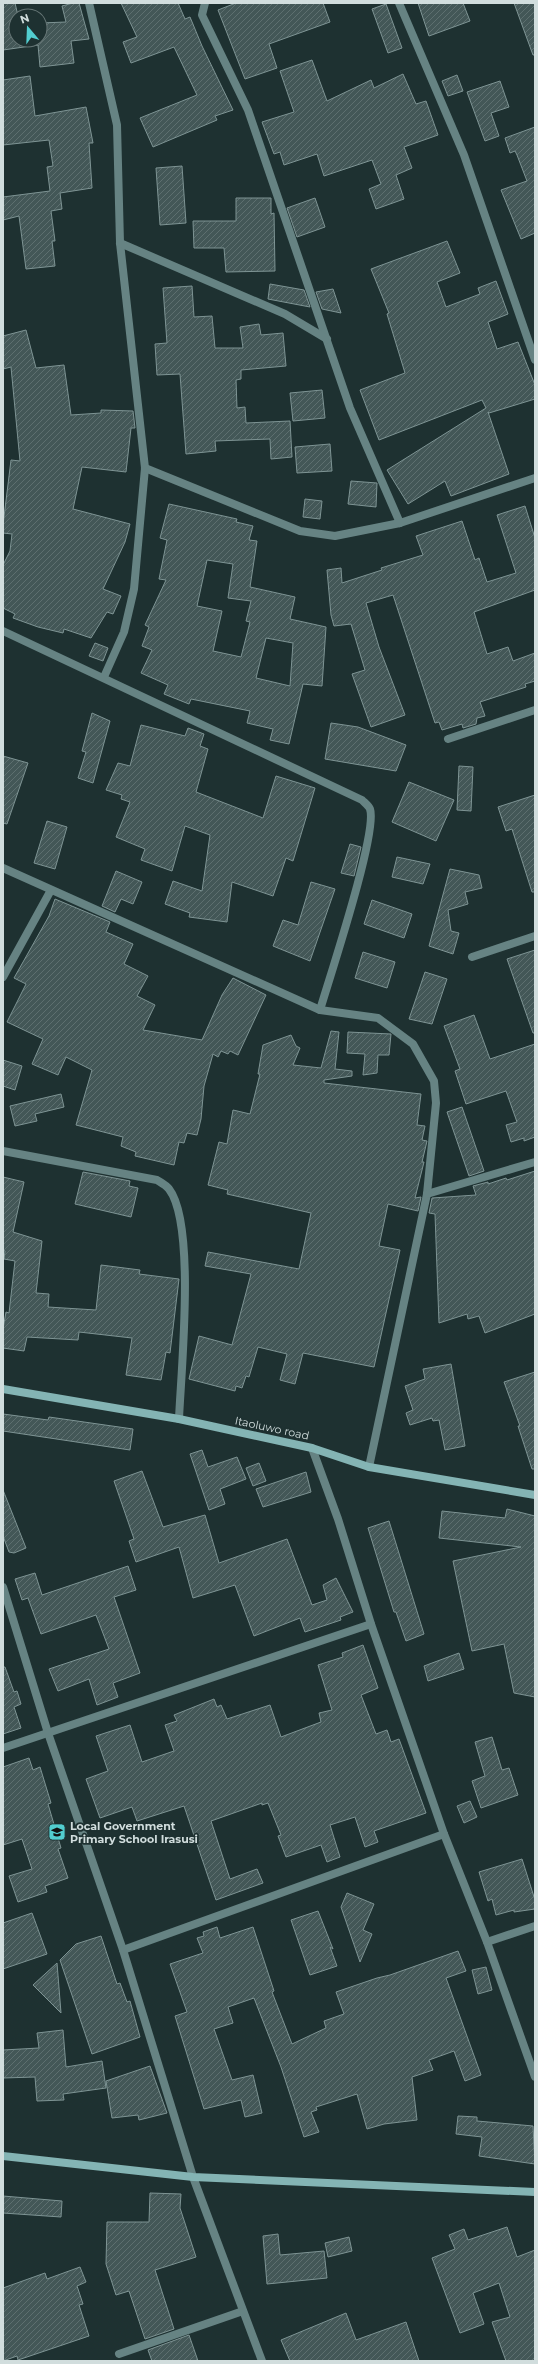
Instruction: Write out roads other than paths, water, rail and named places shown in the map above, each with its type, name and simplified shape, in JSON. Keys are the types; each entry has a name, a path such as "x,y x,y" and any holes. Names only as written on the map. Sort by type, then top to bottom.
{"street":[{"path":"90,3 117,125 120,243 145,468 134,589 124,632 104,677"},
{"path":"204,3 202,15 248,110 350,408 400,524"},
{"path":"398,3 464,155 535,360"},
{"path":"120,243 285,314 327,339"},
{"path":"145,468 300,531 335,536 400,524 535,478"},
{"path":"3,631 104,677 362,800 370,809 371,821 361,871 320,1010"},
{"path":"448,739 535,710"},
{"path":"3,868 320,1010 378,1018 413,1044 434,1081 436,1103 427,1194 369,1467"},
{"path":"3,977 51,890"},
{"path":"472,957 535,936"},
{"path":"3,1150 157,1180 169,1188 182,1224 185,1254 179,1419"},
{"path":"427,1194 535,1162"},
{"name":"Itaoluwo road","path":"3,1389 179,1419 312,1448 369,1467 535,1495"},
{"path":"312,1448 338,1519 371,1624 444,1834 487,1942 535,2077"},
{"path":"3,1587 48,1733 124,1950 193,2178 262,2361"},
{"path":"3,1748 371,1624"},
{"path":"124,1950 444,1834"},
{"path":"487,1942 535,1926"},
{"path":"3,2156 193,2178 535,2192"},
{"path":"119,2354 243,2312"}],"place":[{"name":"Local Government Primary School Irasusi","path":"57,1832"}]}
